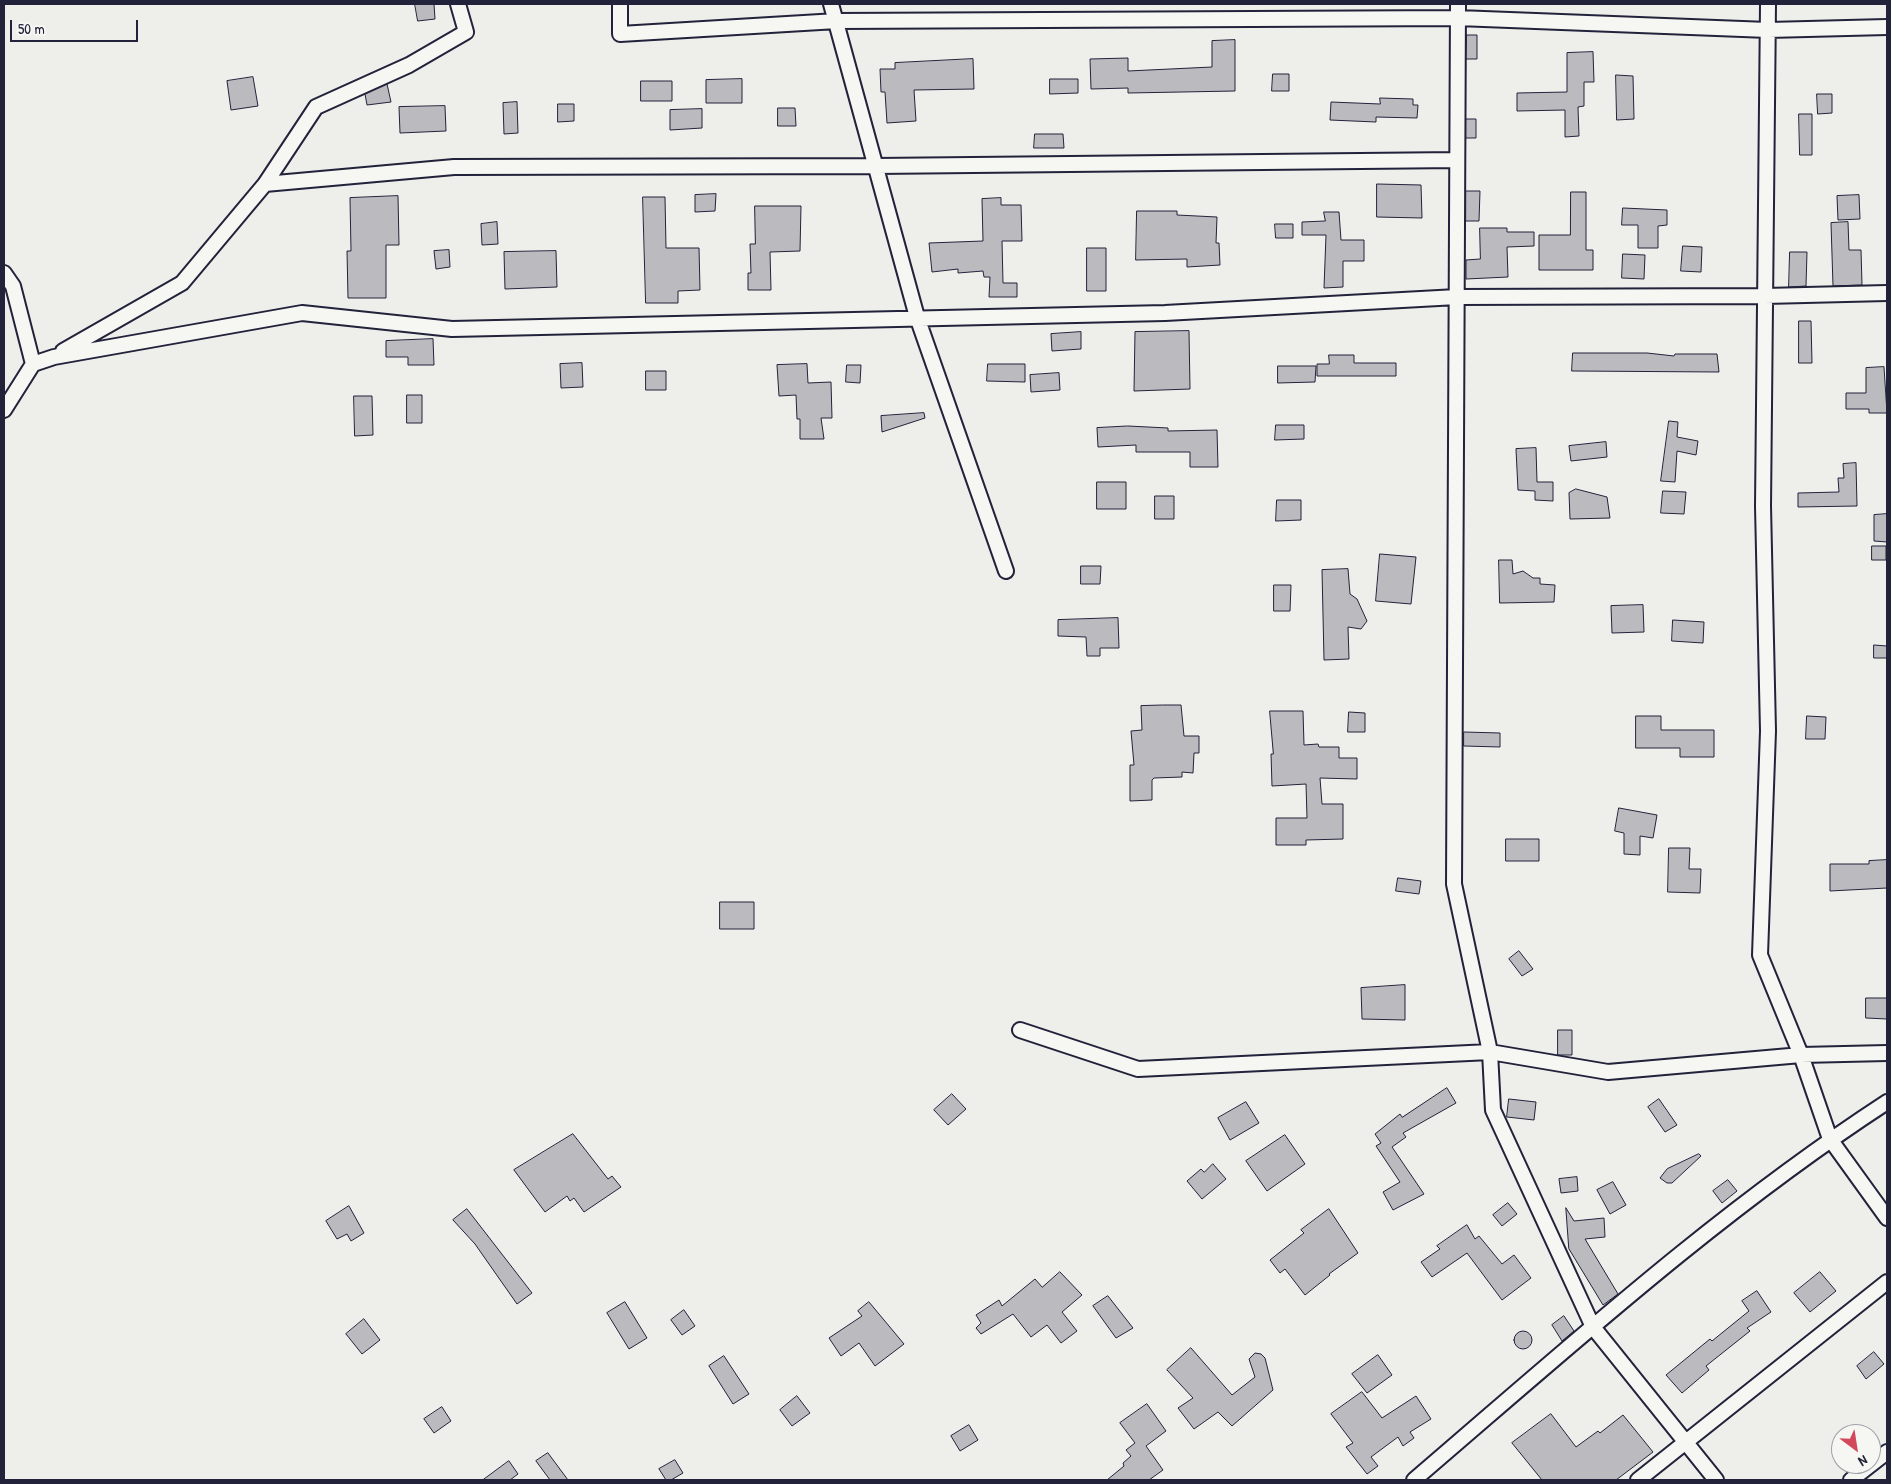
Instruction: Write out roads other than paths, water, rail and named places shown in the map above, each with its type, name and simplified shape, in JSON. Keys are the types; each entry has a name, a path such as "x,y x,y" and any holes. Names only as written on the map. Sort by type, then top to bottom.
{"street":[{"path":"4,410 32,364 54,356 182,283 265,184 316,107 409,65 466,32 458,4"},
{"path":"620,4 620,34 836,22 1458,11 1768,30 1887,28"},
{"path":"831,4 917,317 1006,571"},
{"path":"1768,4 1763,506 1768,731 1760,955 1800,1055 1830,1139 1887,1218"},
{"path":"1458,11 1454,884 1490,1052 1493,1110 1593,1327 1716,1480"},
{"path":"265,184 454,167 876,166 1457,160"},
{"path":"4,273 13,286 32,364"},
{"path":"54,356 302,313 452,329 917,317 1165,313 1457,297 1765,296 1887,293"},
{"path":"1020,1030 1138,1068 1490,1052 1608,1072 1800,1055 1887,1053"},
{"path":"1414,1480 1728,1215 1830,1139 1887,1102"},
{"path":"1638,1480 1887,1282"},
{"path":"1851,1480 1887,1452"}]}
